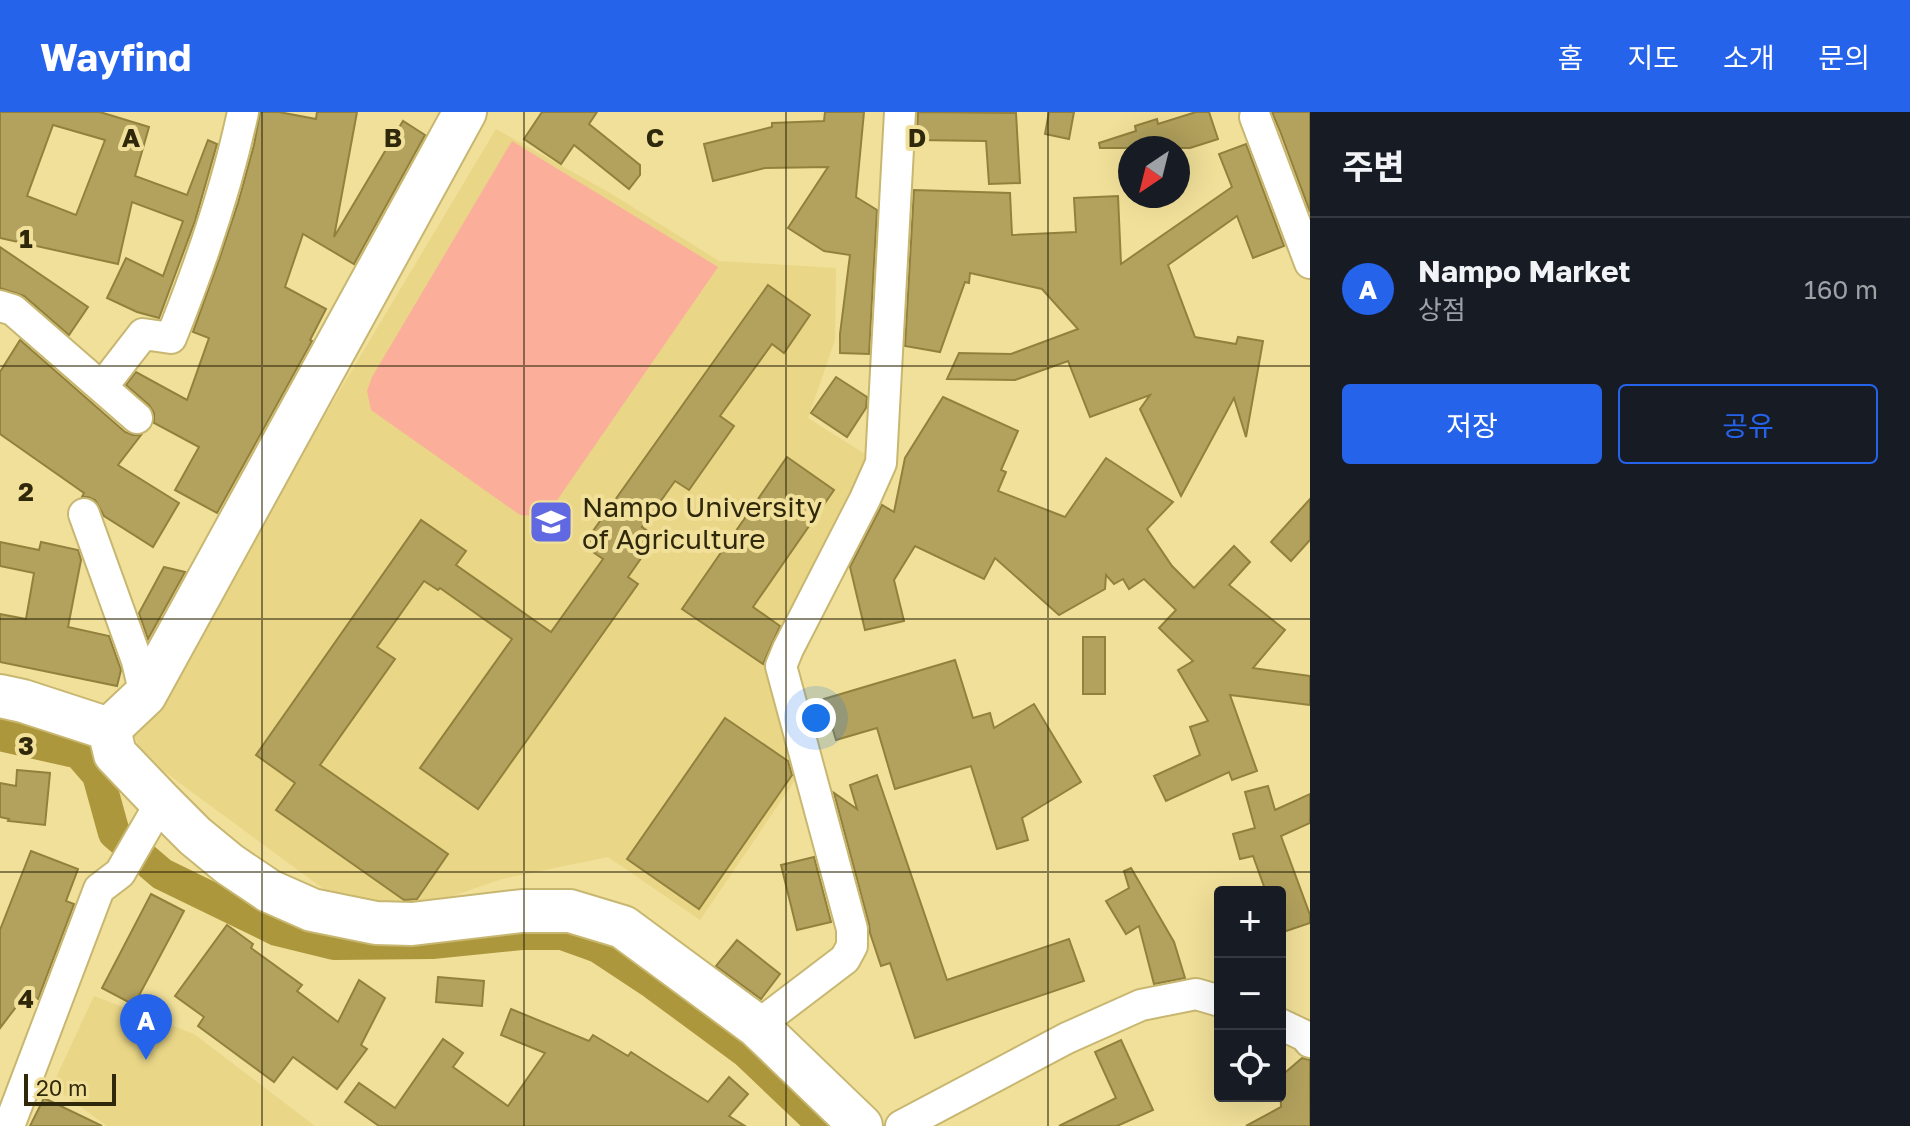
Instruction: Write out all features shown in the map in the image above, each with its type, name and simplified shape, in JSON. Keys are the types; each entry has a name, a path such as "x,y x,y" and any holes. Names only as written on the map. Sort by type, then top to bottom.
{"street":[{"path":"102,387 143,334 171,338 234,155 243,112"},
{"path":"109,729 145,695 465,112"},
{"path":"757,1026 845,959 852,946 852,929 781,666 881,463 900,112"},
{"path":"1255,117 1310,263"},
{"path":"0,306 13,310 137,418"},
{"path":"84,514 137,661 145,695"},
{"path":"0,696 109,729"},
{"path":"109,729 115,754 154,816 195,836 269,891 312,910 376,923 412,924 522,911 570,911 623,927 757,1026 845,1120"},
{"path":"9,1126 99,889 120,873 154,816"},
{"path":"901,1126 1067,1038 1141,1005 1196,994 1214,999"},
{"path":"1286,1027 1305,1036 1310,1042"}],"shaded area":[{"name":"Nampo University of Agriculture","path":"496,129 610,193 719,261 836,268 835,340 808,418 865,454 863,474 770,670 802,770 700,920 608,857 502,879 412,910 336,898 143,756 134,735"},
{"path":"512,141 718,267 549,512 539,516 520,515 371,410 367,391 372,377"},
{"path":"94,996 194,1034 315,1126 107,1126 52,1086"}],"building":[{"path":"0,112 100,112 149,127 135,176 187,195 208,140 217,144 195,221 159,318 107,298 126,258 163,276 183,221 132,202 118,264 0,238","holes":["53,125 105,140 76,215 27,196"]},
{"path":"260,112 316,119 317,112 357,112 334,237 403,121 425,135 354,264 303,234 285,287 326,309 312,341 217,513 175,490 199,447 154,423 154,413 149,405 126,385 136,372 187,400 209,338 193,332 238,203"},
{"path":"542,112 597,112 589,124 640,165 640,175 629,189 574,145 561,164 524,139"},
{"path":"825,112 864,112 856,197 877,210 869,354 840,353 850,255 824,251 788,228 828,167 765,168 713,181 704,144 772,127 772,123 824,121"},
{"path":"918,112 1016,113 1020,183 989,184 986,141 917,140"},
{"path":"1049,112 1074,112 1069,139 1045,134"},
{"path":"1196,112 1209,112 1218,139 1190,148 1190,136 1121,136 1136,131 1135,126 1157,119 1158,124"},
{"path":"1272,112 1310,112 1310,212 1280,131"},
{"path":"1118,137 1118,148 1100,148 1099,143"},
{"path":"1246,144 1284,246 1253,258 1237,216 1168,265 1195,337 1236,344 1238,337 1263,341 1246,437 1234,398 1181,496 1140,409 1150,395 1090,417 1068,361 1015,380 947,379 959,353 1011,354 1078,329 1042,289 970,273 969,283 965,282 940,352 905,346 914,190 1010,193 1012,235 1076,232 1074,198 1118,196 1121,264 1232,187 1219,154"},
{"path":"0,247 88,307 69,335 24,296 0,288"},
{"path":"768,285 810,315 784,353 772,344 720,416 734,426 689,490 675,481 642,527 656,537 628,577 638,584 478,809 420,768 512,639 440,588 438,590 424,581 377,647 395,659 320,765 448,854 417,899 404,900 276,810 295,783 256,755 421,520 466,551 456,565 551,632 603,559 583,545"},
{"path":"20,340 125,432 141,435 118,465 179,503 153,547 104,516 95,500 82,497 84,493 0,434 0,372"},
{"path":"836,377 867,397 866,408 847,437 811,413"},
{"path":"943,397 1018,431 1001,470 1006,472 998,491 1065,517 1106,458 1173,502 1147,529 1172,566 1194,588 1234,546 1250,562 1229,585 1285,630 1253,668 1310,676 1310,705 1230,695 1257,771 1232,780 1229,772 1166,801 1154,776 1200,755 1190,727 1208,721 1178,670 1193,661 1159,628 1176,610 1144,579 1129,589 1123,579 1114,584 1106,575 1105,589 1059,615 995,558 984,579 915,546 894,580 904,621 865,630 850,567 882,505 894,512 905,458"},
{"path":"787,457 834,490 753,607 780,626 763,664 682,609"},
{"path":"1310,499 1310,540 1291,561 1271,542"},
{"path":"0,542 39,550 41,542 78,550 81,560 68,627 109,636 121,670 117,686 0,662 0,614 26,619 34,573 0,566"},
{"path":"164,567 185,572 148,639 139,613"},
{"path":"1083,637 1105,637 1105,694 1083,694"},
{"path":"955,660 973,718 990,713 994,728 1034,704 1081,782 1022,818 1028,840 997,849 971,766 895,789 877,728 836,740 824,699"},
{"path":"725,718 788,761 792,775 699,909 627,859"},
{"path":"17,770 50,773 45,825 8,821 0,817 0,783 16,786"},
{"path":"877,775 947,980 1069,939 1084,981 915,1038 890,963 881,966 870,933 834,793 857,809 850,785"},
{"path":"1268,786 1275,810 1310,794 1310,823 1281,836 1310,915 1310,923 1286,931 1286,886 1264,886 1253,856 1240,859 1233,834 1255,828 1245,792"},
{"path":"31,851 78,869 66,901 74,904 38,999 26,994 0,1028 0,930"},
{"path":"814,857 831,922 797,930 781,865"},
{"path":"1131,868 1174,942 1185,978 1154,984 1139,926 1126,934 1106,901 1129,888 1124,871"},
{"path":"151,894 184,911 134,1005 102,988"},
{"path":"227,925 253,944 251,948 302,985 297,991 338,1022 359,980 385,998 361,1045 367,1049 337,1089 293,1057 274,1082 198,1026 204,1017 175,996"},
{"path":"737,940 780,974 761,999 716,966"},
{"path":"438,977 484,981 482,1006 436,1002"},
{"path":"511,1009 589,1041 593,1035 628,1056 631,1052 708,1102 729,1077 748,1094 729,1116 745,1126 379,1126 345,1102 359,1083 395,1108 443,1039 463,1053 453,1067 508,1106 545,1053 501,1035"},
{"path":"1121,1040 1153,1110 1117,1126 1059,1126 1116,1098 1095,1052"},
{"path":"1302,1058 1310,1060 1310,1126 1246,1126 1281,1107 1281,1102 1286,1102 1286,1072"},
{"path":"44,1098 102,1126 30,1126"}],"waterway":[{"path":"0,735 79,753 98,775 114,833 162,874 277,930 334,944 432,943 521,934 562,934 598,947 745,1051 824,1126"}],"place":[{"name":"Nampo University of Agriculture","path":"551,522"},
{"name":"Nampo Market","path":"146,1060"}]}
